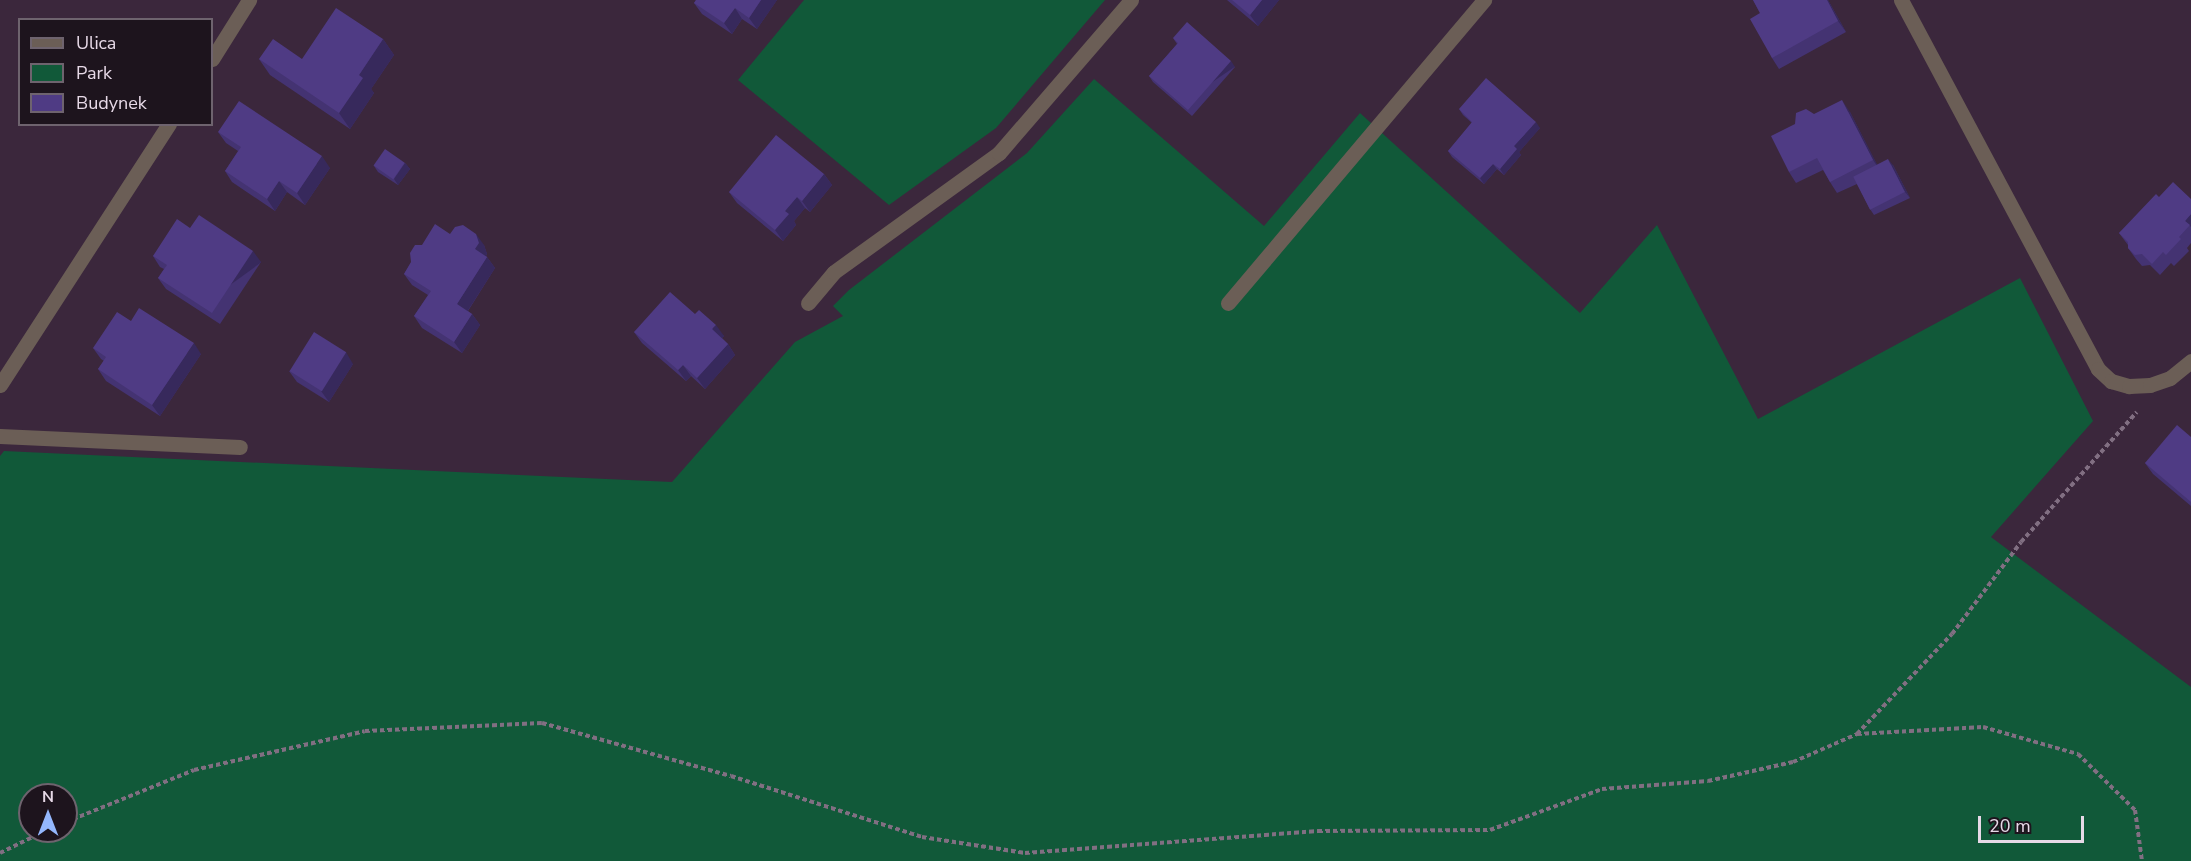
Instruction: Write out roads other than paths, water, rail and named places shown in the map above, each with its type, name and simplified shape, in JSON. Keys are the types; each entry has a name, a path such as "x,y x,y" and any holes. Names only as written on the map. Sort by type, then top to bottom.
{"street":[{"path":"213,56 249,0"},
{"path":"807,303 834,272 999,153 1131,0"},
{"path":"1228,303 1484,0"},
{"path":"1901,0 2098,369 2110,381 2129,386 2150,385 2189,368"},
{"path":"0,386 168,126"},
{"path":"0,435 240,447"}]}
